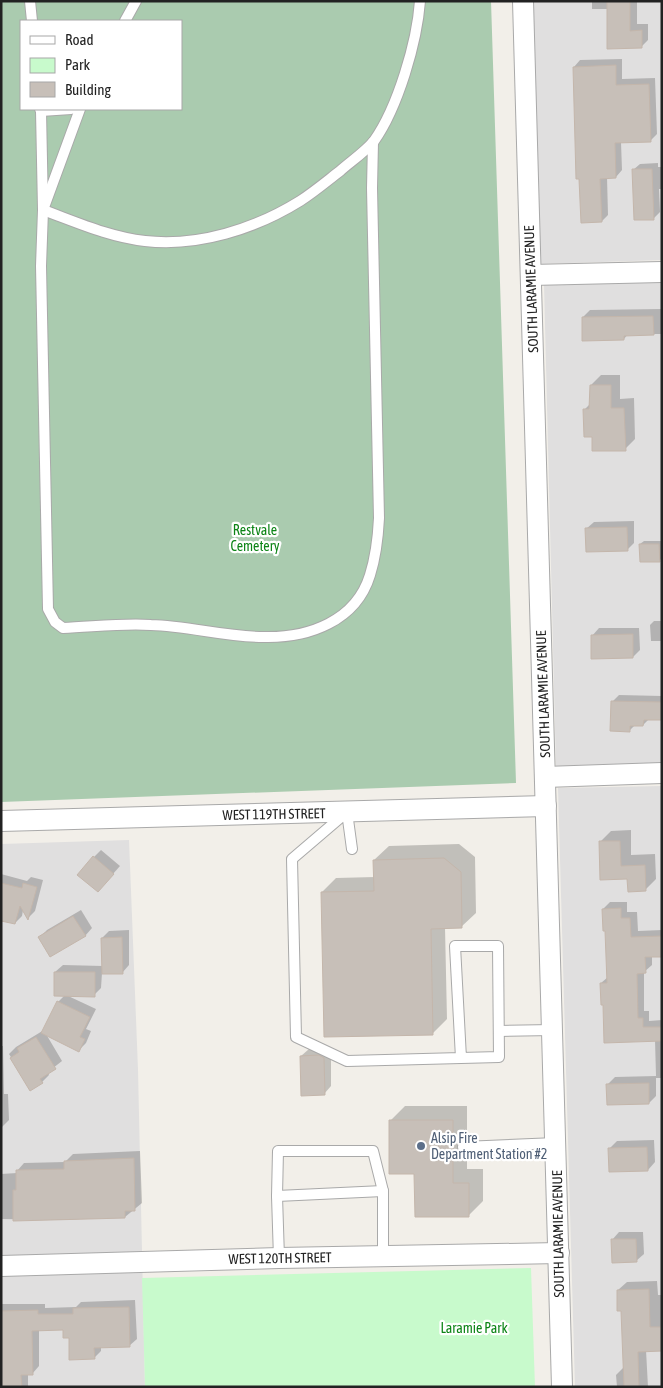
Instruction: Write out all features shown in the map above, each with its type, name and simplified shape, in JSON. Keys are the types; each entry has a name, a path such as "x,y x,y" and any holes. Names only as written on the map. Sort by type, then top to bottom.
{"street":[{"name":"SOUTH LARAMIE AVENUE","path":"523,1 562,1387"},
{"path":"531,276 662,272"},
{"path":"546,777 662,773"},
{"name":"WEST 119TH STREET","path":"1,821 546,806"},
{"name":"WEST 120TH STREET","path":"1,1266 279,1258 559,1253"}],"lane":[{"path":"30,1 32,20"},
{"path":"126,20 136,1"},
{"path":"43,210 118,237 168,242 195,240 252,225 278,213 301,200 323,184 373,142 389,114 401,82 419,17 420,1"},
{"path":"40,110 43,210 41,275 48,608 54,622 63,628 151,625 263,638 284,637 308,633 328,625 347,612 360,595 370,576 377,549 379,518 372,188 373,142"},
{"path":"43,210 80,110"},
{"path":"346,812 352,849"},
{"path":"346,812 292,858 296,1037 347,1061 461,1058 499,1057 498,946 455,946 461,1058"},
{"path":"499,1031 553,1030"},
{"path":"463,1147 556,1143"},
{"path":"279,1258 278,1151 373,1150 383,1191 383,1256"},
{"path":"277,1196 383,1191"}],"shaded area":[{"path":"533,1 662,1 662,260 540,264"},
{"path":"662,281 662,765 556,768 544,284"},
{"path":"662,786 662,1387 575,1387 558,788"},
{"path":"129,840 138,1070 145,1387 1,1387 1,844"}],"green space":[{"name":"Restvale Cemetery","path":"1,1 491,1 516,783 1,802"},
{"name":"Laramie Park","path":"531,1268 535,1387 145,1387 142,1278"}],"building":[{"path":"607,1 630,1 630,31 642,30 642,48 607,49"},
{"path":"616,65 616,85 649,84 651,142 615,143 616,178 600,179 602,222 581,223 579,179 576,179 573,67"},
{"path":"632,169 652,169 654,220 634,220"},
{"path":"653,316 654,335 624,336 624,340 582,341 582,317"},
{"path":"590,385 611,385 611,408 624,408 626,451 592,451 592,437 584,437 583,409 589,409"},
{"path":"627,527 628,551 586,552 585,528"},
{"path":"639,544 659,544 660,562 640,562"},
{"path":"633,634 633,658 591,659 591,635"},
{"path":"611,701 662,702 662,720 644,720 643,726 630,726 630,732 610,731"},
{"path":"599,841 620,841 621,866 645,865 646,891 628,892 627,879 600,880"},
{"path":"93,856 114,874 98,892 77,875"},
{"path":"444,858 461,872 462,928 431,929 433,1035 324,1037 321,892 374,891 373,860"},
{"path":"1,883 22,888 23,883 37,887 28,920 20,906 15,924 1,921"},
{"path":"621,908 621,918 630,918 631,937 662,936 662,957 645,957 646,973 637,974 638,1018 643,1018 643,1027 662,1027 662,1041 604,1043 603,1005 601,1005 600,983 607,983 605,931 603,931 602,909"},
{"path":"73,916 86,936 50,957 38,937"},
{"path":"122,937 123,974 102,974 101,938"},
{"path":"54,972 95,972 95,997 54,996"},
{"path":"57,1001 90,1017 80,1037 85,1039 79,1052 41,1033"},
{"path":"36,1037 56,1069 40,1079 43,1083 30,1091 10,1058 19,1052 17,1048"},
{"path":"319,1055 324,1058 325,1095 301,1096 300,1056"},
{"path":"649,1083 649,1104 607,1105 606,1084"},
{"name":"Alsip Fire Department Station #2","path":"389,1120 453,1120 453,1183 469,1183 469,1217 415,1217 414,1174 389,1174"},
{"path":"647,1147 648,1171 609,1172 608,1148"},
{"path":"134,1158 135,1211 125,1211 125,1218 13,1221 13,1190 16,1190 16,1170 64,1169 64,1161"},
{"path":"611,1239 636,1239 637,1262 612,1263"},
{"path":"649,1289 650,1327 661,1327 662,1351 638,1352 639,1387 624,1387 621,1311 617,1311 617,1290"},
{"path":"129,1307 130,1347 94,1348 95,1359 69,1360 69,1338 63,1338 63,1330 32,1331 33,1375 21,1375 22,1387 1,1387 1,1311 38,1310 38,1314 73,1314 73,1308"}],"place":[{"name":"Alsip Fire Department Station #2","path":"421,1146"}]}
